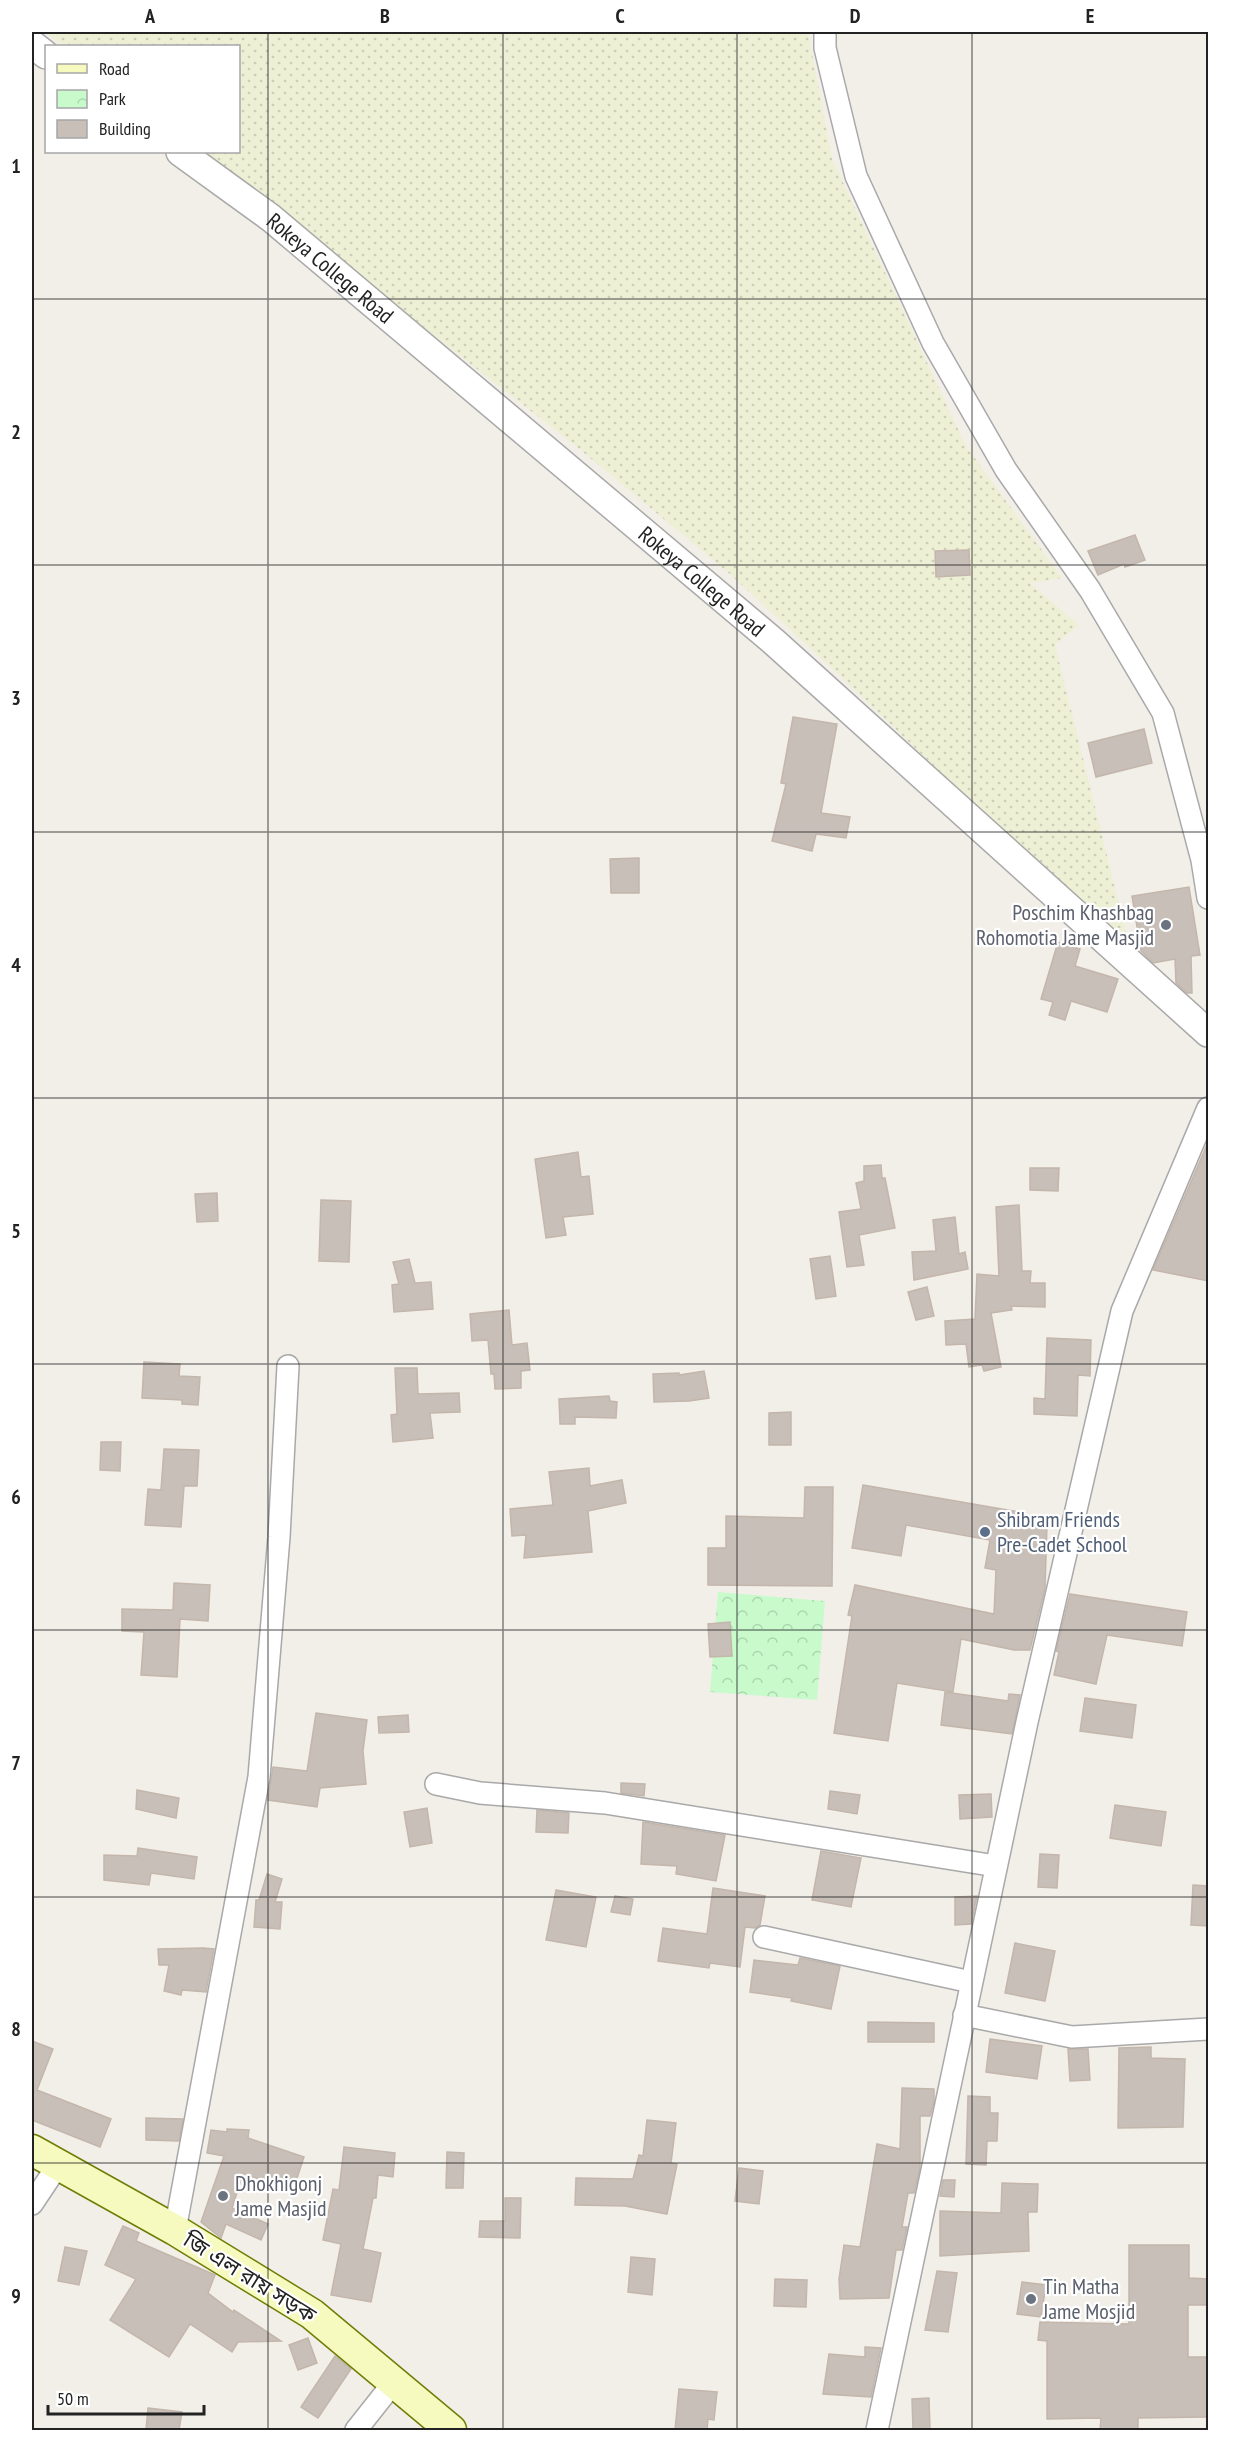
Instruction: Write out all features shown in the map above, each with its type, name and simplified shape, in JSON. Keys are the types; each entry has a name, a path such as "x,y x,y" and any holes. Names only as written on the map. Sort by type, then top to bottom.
{"main road":[{"name":"জি এল রায় সড়ক","path":"32,2150 175,2230 312,2314 451,2430"}],"street":[{"path":"825,32 825,48 856,176 933,343 1006,470 1090,590 1163,713 1202,860 1209,898"},
{"path":"32,44 45,54"},
{"name":"Rokeya College Road","path":"181,153 271,218 773,641 1209,1033"},
{"path":"877,2430 1027,1722 1122,1311 1209,1108"},
{"path":"175,2230 259,1777 279,1537 288,1366"},
{"path":"436,1784 480,1793 605,1803 996,1866"},
{"path":"764,1936 971,1982"},
{"path":"964,2015 1072,2037 1209,2029"},
{"path":"32,2204 58,2165"},
{"path":"356,2430 394,2382"}],"green space":[{"path":"44,32 808,32 832,159 966,446 1062,578 1030,583 1079,625 1055,645 1129,944 1030,858 731,575 577,447 200,153 240,153 240,45 63,45"},
{"path":"718,1592 825,1601 817,1700 710,1692"}],"building":[{"path":"1135,535 1145,560 1125,567 1124,564 1098,575 1088,551"},
{"path":"969,550 970,575 936,577 935,551"},
{"path":"793,717 837,724 821,813 850,817 846,838 816,834 812,851 772,841 786,784 781,783"},
{"path":"1144,729 1152,763 1096,777 1088,743"},
{"path":"639,858 639,893 611,893 610,859"},
{"name":"Poschim Khashbag Rohomotia Jame Masjid","path":"1189,887 1200,955 1191,956 1192,993 1187,993 1176,983 1175,959 1153,963 1141,951 1132,896"},
{"path":"1058,942 1080,949 1075,966 1118,979 1107,1012 1071,1001 1065,1020 1049,1015 1053,1002 1041,999"},
{"path":"1209,1140 1209,1281 1153,1270"},
{"path":"578,1152 581,1177 589,1176 593,1214 563,1217 566,1235 546,1238 535,1159"},
{"path":"881,1165 882,1178 885,1178 895,1228 859,1235 864,1265 847,1267 839,1212 861,1209 856,1183 864,1181 864,1166"},
{"path":"1030,1168 1059,1168 1058,1191 1030,1190"},
{"path":"217,1193 218,1221 197,1222 195,1194"},
{"path":"321,1200 351,1201 349,1262 319,1261"},
{"path":"1019,1205 1022,1271 1031,1271 1030,1283 1045,1283 1045,1307 1011,1306 1012,1310 991,1313 1001,1367 984,1371 982,1365 969,1367 966,1344 946,1345 945,1321 975,1319 977,1274 999,1276 996,1207"},
{"path":"955,1217 959,1254 965,1252 968,1269 914,1280 912,1252 936,1251 933,1220"},
{"path":"830,1256 836,1296 816,1299 810,1259"},
{"path":"409,1259 415,1283 431,1282 433,1309 394,1312 392,1285 399,1284 393,1262"},
{"path":"927,1287 934,1316 916,1320 908,1292"},
{"path":"509,1310 512,1345 527,1343 530,1370 521,1371 521,1388 495,1389 494,1374 491,1374 488,1340 472,1341 470,1314"},
{"path":"1047,1338 1091,1340 1090,1376 1078,1375 1077,1416 1034,1414 1034,1398 1045,1399"},
{"path":"144,1362 180,1364 179,1376 200,1377 198,1405 182,1404 182,1400 142,1398"},
{"path":"395,1368 417,1368 418,1394 459,1393 460,1412 430,1413 433,1438 393,1442 391,1415 397,1414"},
{"path":"704,1371 709,1398 654,1402 653,1374 679,1373 679,1375"},
{"path":"609,1396 610,1401 617,1402 616,1418 575,1417 575,1424 560,1424 559,1399"},
{"path":"791,1412 791,1445 769,1445 769,1413"},
{"path":"101,1442 121,1442 120,1471 100,1470"},
{"path":"164,1449 199,1450 197,1486 184,1486 181,1527 145,1525 148,1489 161,1490"},
{"path":"589,1468 590,1486 622,1480 626,1503 588,1511 592,1552 524,1558 526,1535 512,1536 510,1509 553,1505 549,1472"},
{"path":"863,1485 1025,1513 1024,1523 1047,1524 1045,1588 1030,1650 1014,1650 961,1639 953,1692 897,1683 888,1741 834,1733 852,1616 848,1615 855,1585 994,1614 996,1570 985,1568 990,1540 906,1525 901,1556 852,1548"},
{"path":"805,1487 833,1487 832,1586 708,1585 708,1548 726,1548 726,1516 804,1518"},
{"path":"174,1583 210,1585 208,1621 180,1619 177,1677 141,1675 144,1632 122,1631 122,1609 173,1610"},
{"path":"1070,1594 1187,1612 1182,1646 1107,1635 1096,1684 1054,1675 1059,1652 1056,1651"},
{"path":"730,1622 732,1656 710,1657 708,1624"},
{"path":"945,1692 1008,1701 1009,1694 1020,1695 1012,1734 941,1725"},
{"path":"1085,1698 1136,1705 1132,1738 1080,1731"},
{"path":"316,1713 367,1720 363,1751 366,1784 320,1788 317,1807 268,1800 273,1767 307,1771"},
{"path":"408,1715 409,1732 379,1733 378,1717"},
{"path":"621,1783 645,1784 644,1796 621,1793"},
{"path":"137,1790 179,1798 176,1818 136,1809"},
{"path":"830,1791 860,1795 857,1814 828,1809"},
{"path":"991,1794 992,1817 960,1819 959,1795"},
{"path":"1115,1805 1166,1812 1161,1846 1110,1838"},
{"path":"427,1808 432,1843 410,1847 404,1812"},
{"path":"537,1810 569,1813 568,1833 536,1832"},
{"path":"643,1822 725,1835 716,1881 676,1874 677,1866 641,1864"},
{"path":"138,1848 197,1857 194,1879 151,1873 149,1885 104,1880 104,1855 137,1856"},
{"path":"821,1851 861,1858 851,1907 812,1900"},
{"path":"1040,1854 1059,1855 1057,1888 1038,1887"},
{"path":"267,1874 282,1879 275,1902 282,1902 280,1929 254,1927 256,1900 259,1900"},
{"path":"1193,1885 1209,1886 1209,1926 1191,1925"},
{"path":"713,1888 765,1896 760,1925 755,1928 745,1927 740,1967 710,1963 709,1968 658,1961 663,1928 707,1934"},
{"path":"556,1890 596,1897 586,1947 546,1940"},
{"path":"615,1896 633,1899 630,1915 611,1912"},
{"path":"977,1896 971,1924 955,1925 955,1897"},
{"path":"1015,1943 1055,1951 1045,2001 1005,1993"},
{"path":"158,1949 214,1949 206,1992 182,1990 181,1995 164,1991 169,1965 159,1965"},
{"path":"800,1958 840,1966 831,2009 791,2001 792,1998 750,1992 754,1960 798,1965"},
{"path":"868,2022 934,2023 934,2042 868,2042"},
{"path":"990,2039 1042,2046 1037,2079 986,2072"},
{"path":"32,2041 53,2049 37,2090 111,2119 100,2147 32,2120"},
{"path":"1151,2047 1151,2058 1185,2059 1183,2127 1118,2128 1119,2048"},
{"path":"1068,2049 1088,2049 1090,2080 1070,2081"},
{"path":"902,2088 934,2089 934,2102 930,2116 920,2116 920,2168 914,2193 908,2193 902,2227 907,2227 902,2250 896,2250 889,2298 840,2299 839,2279 844,2245 860,2247 877,2144 900,2149"},
{"path":"968,2096 990,2097 990,2113 998,2113 997,2141 987,2141 986,2165 966,2164"},
{"path":"146,2118 183,2119 179,2141 146,2140"},
{"path":"647,2120 676,2123 671,2163 677,2164 667,2214 625,2206 575,2205 576,2178 633,2179 639,2155 643,2156"},
{"path":"227,2129 249,2130 248,2138 304,2157 293,2190 243,2174 232,2208 268,2224 261,2240 226,2224 221,2238 201,2222 224,2156 207,2153 211,2130 227,2132"},
{"path":"344,2147 395,2153 393,2177 378,2175 376,2198 373,2198 363,2249 381,2253 371,2302 331,2295 341,2244 323,2240 333,2189 339,2190"},
{"path":"447,2152 464,2153 463,2188 446,2188"},
{"path":"739,2168 763,2171 759,2204 735,2201"},
{"path":"943,2180 955,2180 954,2197 940,2196"},
{"path":"1002,2183 1038,2184 1037,2212 1028,2212 1029,2251 940,2256 940,2211 1001,2213"},
{"path":"505,2198 521,2198 520,2238 479,2237 480,2221 505,2221"},
{"path":"123,2226 139,2233 136,2241 215,2275 208,2293 233,2312 234,2310 281,2341 238,2342 232,2352 190,2324 169,2357 110,2320 136,2279 105,2265"},
{"path":"1129,2245 1189,2245 1189,2278 1209,2279 1209,2305 1188,2305 1188,2357 1209,2357 1209,2417 1138,2418 1138,2430 1100,2430 1101,2418 1047,2419 1047,2341 1038,2340 1040,2322 1129,2324"},
{"path":"65,2247 87,2251 79,2285 58,2281"},
{"path":"631,2257 655,2259 652,2295 628,2292"},
{"path":"937,2271 957,2273 948,2332 925,2330"},
{"path":"775,2279 807,2280 806,2307 774,2306"},
{"name":"Tin Matha Jame Mosjid","path":"1022,2282 1046,2285 1041,2317 1017,2314"},
{"path":"308,2338 317,2363 298,2370 289,2345"},
{"path":"865,2347 881,2348 871,2397 823,2394 829,2354 865,2357"},
{"path":"335,2356 351,2369 318,2418 301,2407"},
{"path":"679,2389 717,2392 714,2420 708,2419 707,2430 675,2430"},
{"path":"929,2398 930,2430 913,2430 912,2399"},
{"path":"148,2408 182,2412 179,2430 146,2430"}],"place":[{"name":"Poschim Khashbag Rohomotia Jame Masjid","path":"1166,925"},
{"name":"Shibram Friends Pre-Cadet School","path":"985,1532"},
{"name":"Dhokhigonj Jame Masjid","path":"223,2196"},
{"name":"Tin Matha Jame Mosjid","path":"1031,2299"}]}
